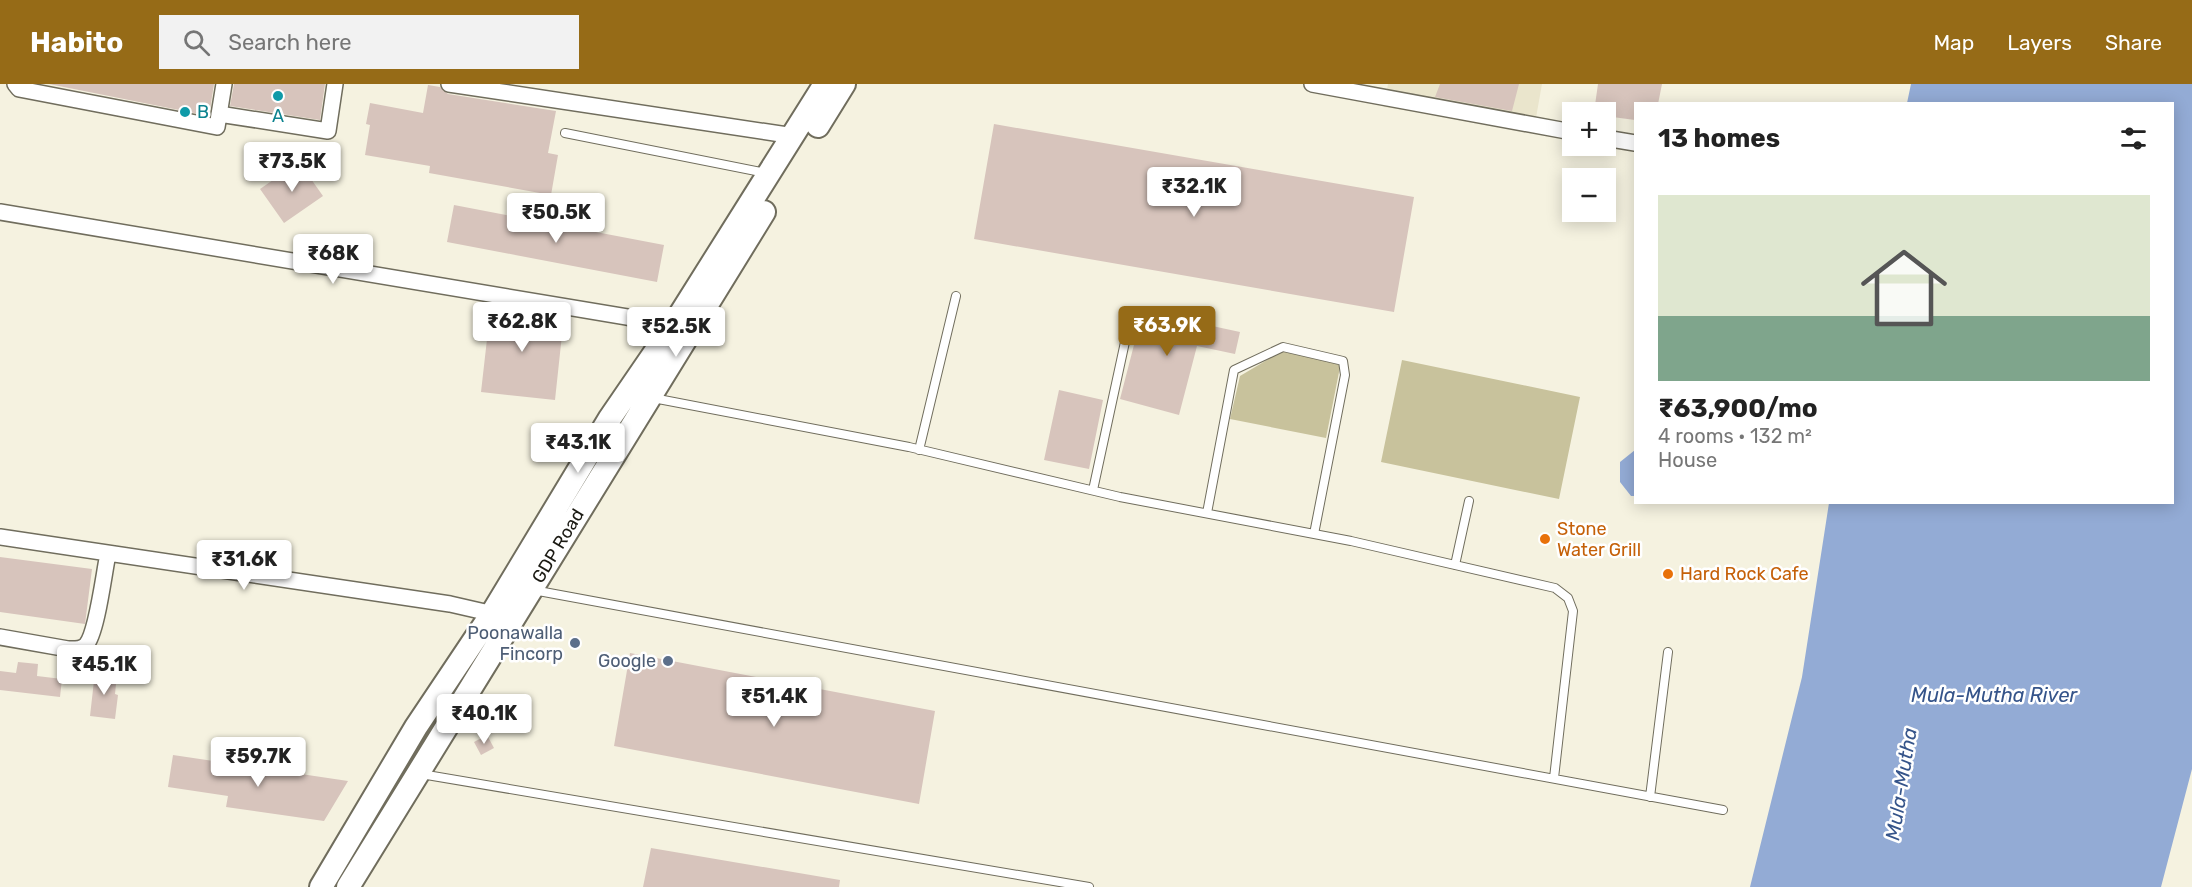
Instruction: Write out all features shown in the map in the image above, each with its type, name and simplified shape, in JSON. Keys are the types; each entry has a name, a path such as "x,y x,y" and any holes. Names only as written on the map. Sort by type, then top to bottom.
{"main road":[{"path":"503,617 610,418 672,329 825,84"},
{"name":"GDP Road","path":"321,887 416,727 503,617 531,590 844,84"},
{"name":"GDP Road","path":"348,887 418,774 503,617"}],"street":[{"path":"15,84 19,88 217,127 224,84"},
{"path":"219,114 328,131 335,84"},
{"path":"449,84 794,136"},
{"path":"1312,84 1562,130"},
{"path":"1616,140 1634,143"},
{"path":"0,212 627,317 672,329"},
{"path":"0,537 450,604 503,617"},
{"path":"0,637 68,650 78,649 85,645 93,632 108,554"}],"lane":[{"path":"565,133 770,174"},
{"path":"919,450 956,296"},
{"path":"1093,490 1125,342"},
{"path":"1207,513 1234,370 1283,347 1340,360 1345,365 1345,375 1314,534"},
{"path":"649,397 919,450 1093,490 1314,534 1554,588 1568,598 1573,611 1554,778"},
{"path":"1455,565 1469,501"},
{"path":"531,590 1722,810"},
{"path":"1650,797 1668,652"},
{"path":"418,774 1089,887"}],"shaded area":[{"path":"1388,84 1542,84 1534,129 1384,107"},
{"path":"1282,351 1341,362 1326,438 1230,419 1240,376"},
{"path":"1402,360 1580,397 1559,499 1381,462"}],"water":[{"name":"Mula-Mutha River","path":"1911,84 2192,84 2192,769 2161,887 1750,887 1802,677 1829,504 2174,504 2174,102 1907,102"},
{"path":"1634,451 1634,496 1631,496 1620,482 1620,462"}],"building":[{"name":"B","path":"49,84 214,84 209,116"},
{"name":"A","path":"234,84 325,84 320,120 230,106"},
{"path":"1440,84 1519,84 1512,111 1435,97"},
{"path":"1598,84 1662,84 1658,102 1634,102 1634,120 1616,117 1616,102 1595,102"},
{"path":"428,85 440,87 448,94 556,111 548,153 558,155 551,195 429,173 430,166 365,155 370,125 366,124 370,103 423,113"},
{"path":"994,124 1414,197 1394,312 974,239"},
{"path":"299,162 323,196 284,223 260,189"},
{"path":"454,205 664,245 657,282 447,242"},
{"path":"491,304 564,316 555,400 481,392"},
{"path":"1125,311 1151,316 1152,313 1240,332 1235,354 1197,346 1179,415 1120,399 1135,341 1127,336 1119,337"},
{"path":"1059,390 1103,400 1089,469 1044,460"},
{"path":"0,557 92,569 85,624 0,612"},
{"path":"630,653 935,711 919,804 614,746"},
{"path":"18,662 38,664 37,676 62,679 60,697 0,690 0,671 16,673"},
{"path":"95,672 117,674 115,694 118,695 115,719 90,716"},
{"path":"487,735 494,748 481,755 474,742"},
{"path":"173,755 348,781 324,821 226,807 228,796 168,787"},
{"path":"651,848 840,880 839,887 643,887"}],"place":[{"name":"A","path":"278,96"},
{"name":"B","path":"185,112"},
{"name":"Stone Water Grill","path":"1545,539"},
{"name":"Hard Rock Cafe","path":"1668,574"},
{"name":"Poonawalla Fincorp","path":"575,643"},
{"name":"Google","path":"668,661"}],"water label":[{"name":"Mula-Mutha","path":"1901,784"}]}
